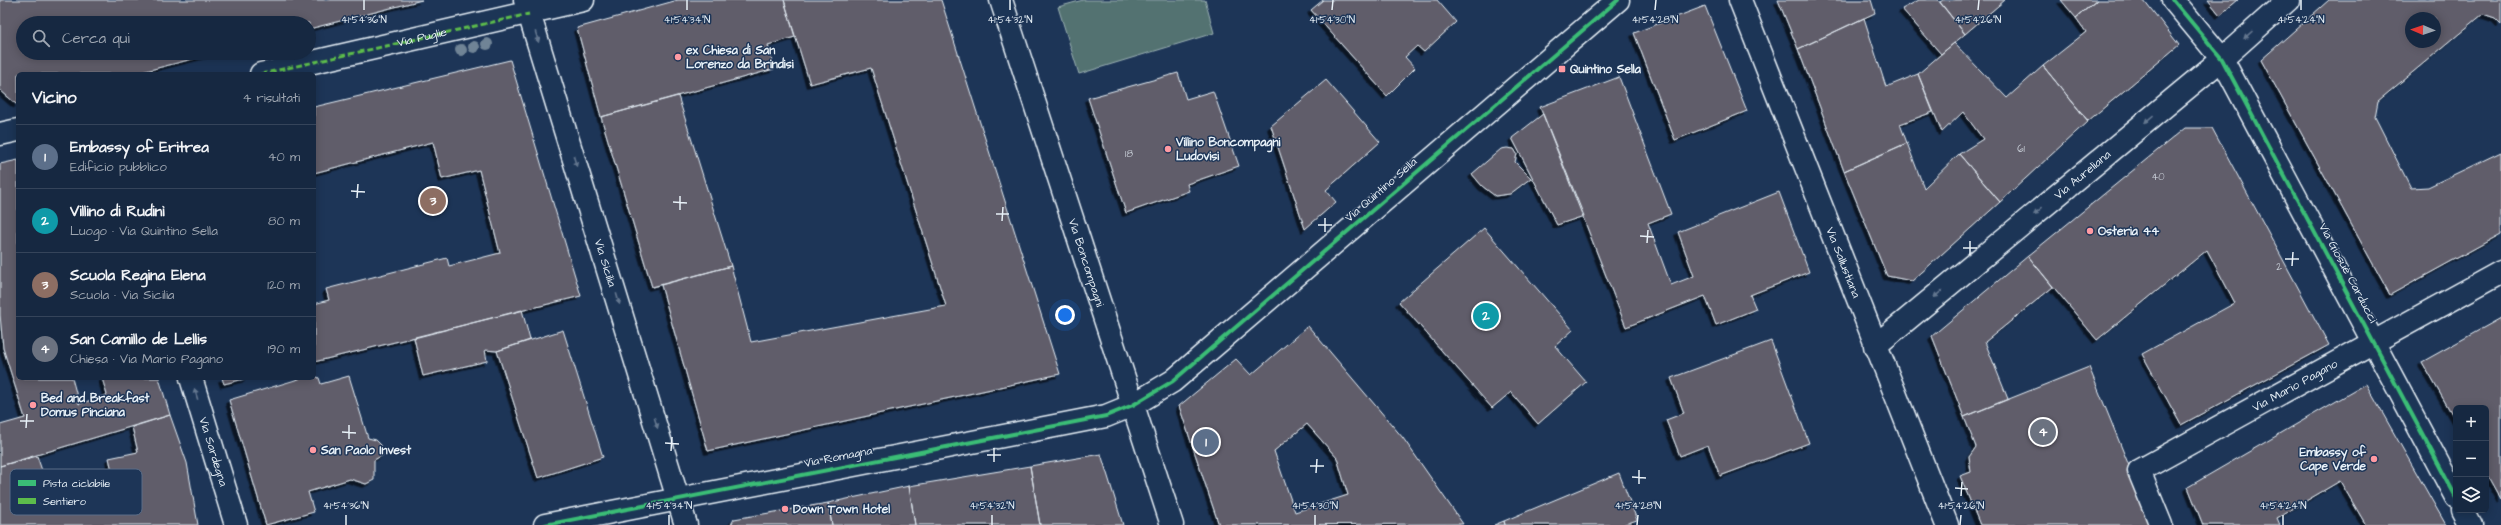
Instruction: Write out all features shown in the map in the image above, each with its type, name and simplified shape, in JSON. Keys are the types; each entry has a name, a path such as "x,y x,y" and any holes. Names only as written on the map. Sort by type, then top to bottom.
{"street":[{"name":"Via Puglie","path":"269,72 527,7 583,0"},
{"name":"Via Boncompagni","path":"1001,0 1172,525"},
{"name":"Via Quintino Sella","path":"1134,405 1173,381 1618,0"},
{"name":"Via Sallustiana","path":"1740,0 1875,346 1947,525"},
{"name":"Via Giosuè Carducci","path":"2173,0 2222,59 2453,491"},
{"name":"Via Aureliana","path":"1875,346 2222,59 2288,0"},
{"name":"Via Sicilia","path":"527,7 686,525"},
{"path":"0,134 16,130"},
{"name":"Via Mario Pagano","path":"2161,525 2140,471 2501,272"},
{"name":"Via Sardegna","path":"192,380 236,525"},
{"name":"Via Romagna","path":"545,525 1106,416 1134,405"},
{"path":"2465,513 2471,525"}],"green space":[{"path":"1083,0 1205,0 1214,33 1079,74 1058,7"}],"building":[{"path":"0,0 422,0 316,27 316,16 16,16 16,60 189,60 142,72 16,72 16,104 0,90"},
{"name":"ex Chiesa di San Lorenzo da Brindisi","path":"678,0 784,0 795,37 768,45 774,69 601,117 577,28"},
{"path":"784,0 941,0 1060,374 708,451 661,285 731,266 751,342 946,306 871,68 810,84"},
{"path":"1323,0 1437,0 1456,22 1424,52 1417,46 1405,57 1415,68 1387,96 1311,10"},
{"path":"1778,0 1871,0 1875,13 1798,49"},
{"path":"1919,0 1938,0 1965,34 1941,54 1902,9"},
{"path":"1943,0 2005,0 1965,34 1940,2"},
{"path":"2061,0 2097,0 2076,18"},
{"path":"2097,0 2144,0 2179,45 2088,121 2043,66 2086,32 2076,18"},
{"path":"2208,0 2238,0 2220,15"},
{"path":"2329,0 2501,0 2501,24 2495,18 2483,14 2378,101 2375,117 2411,188 2428,187 2501,152 2501,234 2390,295 2261,60"},
{"path":"1705,6 1747,111 1675,140 1634,33"},
{"path":"1864,18 1886,87 1918,74 1933,112 1900,124 1907,143 1844,171 1798,49"},
{"path":"1954,43 2007,98 2043,66 2088,121 2000,202 1959,154 1983,139 1963,112 1942,132 1918,74"},
{"path":"510,60 581,296 316,362 316,303 329,300 326,289 447,258 449,266 500,253 479,170 442,179 433,142 316,172 316,107"},
{"name":"Villino Boncompagni Ludovisi","path":"1178,73 1186,99 1213,91 1239,166 1187,184 1189,191 1126,213 1088,98"},
{"path":"1619,77 1671,214 1648,223 1671,285 1694,276 1678,232 1779,192 1809,272 1750,295 1756,309 1716,325 1705,296 1626,327 1540,107"},
{"path":"1326,80 1380,142 1326,190 1336,202 1305,229 1271,126"},
{"path":"678,96 731,266 652,287 601,117"},
{"path":"1543,114 1584,216 1557,225 1512,138"},
{"path":"2185,128 2212,128 2329,345 2181,425 2142,354 2235,303 2207,250 2097,340 2028,256"},
{"path":"1907,143 1924,188 1959,154 2000,202 1912,281 1887,276 1844,171"},
{"path":"1501,149 1514,149 1517,154 1515,162 1531,178 1510,194 1495,196 1482,186 1472,174"},
{"path":"16,160 16,380 73,380 79,404 107,395 103,380 160,380 170,415 0,466 0,425 25,418 3,348 0,315 0,164"},
{"path":"1484,228 1573,330 1555,346 1586,382 1538,424 1511,392 1492,408 1399,302"},
{"path":"2028,256 2053,287 1985,342 2008,399 1964,417 1932,336"},
{"path":"522,310 530,340 497,351 485,350 487,361 423,376 414,338"},
{"path":"2501,318 2501,500 2489,478 2489,405 2453,405 2453,416 2422,362"},
{"path":"1308,326 1403,438 1463,524 1219,525 1179,406 1236,359 1251,375","holes":["1307,424 1337,458 1348,495 1295,512 1274,451"]},
{"path":"563,330 603,457 538,478 497,351"},
{"path":"1771,341 1809,443 1720,476 1708,445 1680,456 1666,420 1684,413 1671,378"},
{"path":"2089,367 2153,525 1980,525 1960,476 1971,472 1969,457 1976,447 1964,417"},
{"name":"San Paolo Invest","path":"316,376 319,378 321,384 349,376 368,438 376,440 381,445 383,455 374,460 374,480 366,484 350,479 308,492 314,512 266,525 229,400 295,380 316,380"},
{"path":"223,380 240,380 224,384"},
{"path":"2366,384 2446,525 2366,525 2340,481 2277,518 2280,525 2203,525 2188,487"},
{"path":"170,415 187,463 198,525 0,525 0,466 37,456 41,469 10,469 10,515 142,515 142,469 112,469 109,458 138,452 132,427"},
{"path":"1101,454 1123,525 1040,525 1030,466"},
{"path":"1030,466 1040,525 915,525 909,486"},
{"path":"1619,473 1637,520 1622,525 1505,525 1504,521"},
{"path":"909,486 915,525 832,525 828,503"},
{"path":"828,503 832,525 731,525 734,519"},
{"path":"1504,521 1505,525 1494,525"}],"marked path":[{"path":"270,72 529,14"}],"cycle path":[{"path":"545,525 1106,416 1133,405 1173,381 1618,0"},
{"path":"2173,0 2222,59 2453,491"}],"place":[{"name":"ex Chiesa di San Lorenzo da Brindisi","path":"678,57"},
{"name":"Quintino Sella","path":"1562,69"},
{"name":"Villino Boncompagni Ludovisi","path":"1168,149"},
{"name":"Scuola Regina Elena","path":"433,201"},
{"name":"Osteria 44","path":"2090,231"},
{"name":"Villino di Rudinì","path":"1486,316"},
{"name":"Bed and Breakfast Domus Pinciana","path":"33,405"},
{"name":"San Camillo de Lellis","path":"2043,432"},
{"name":"Embassy of Eritrea","path":"1206,442"},
{"name":"San Paolo Invest","path":"313,450"},
{"name":"Embassy of Cape Verde","path":"2374,459"},
{"name":"Down Town Hotel","path":"785,509"}]}
